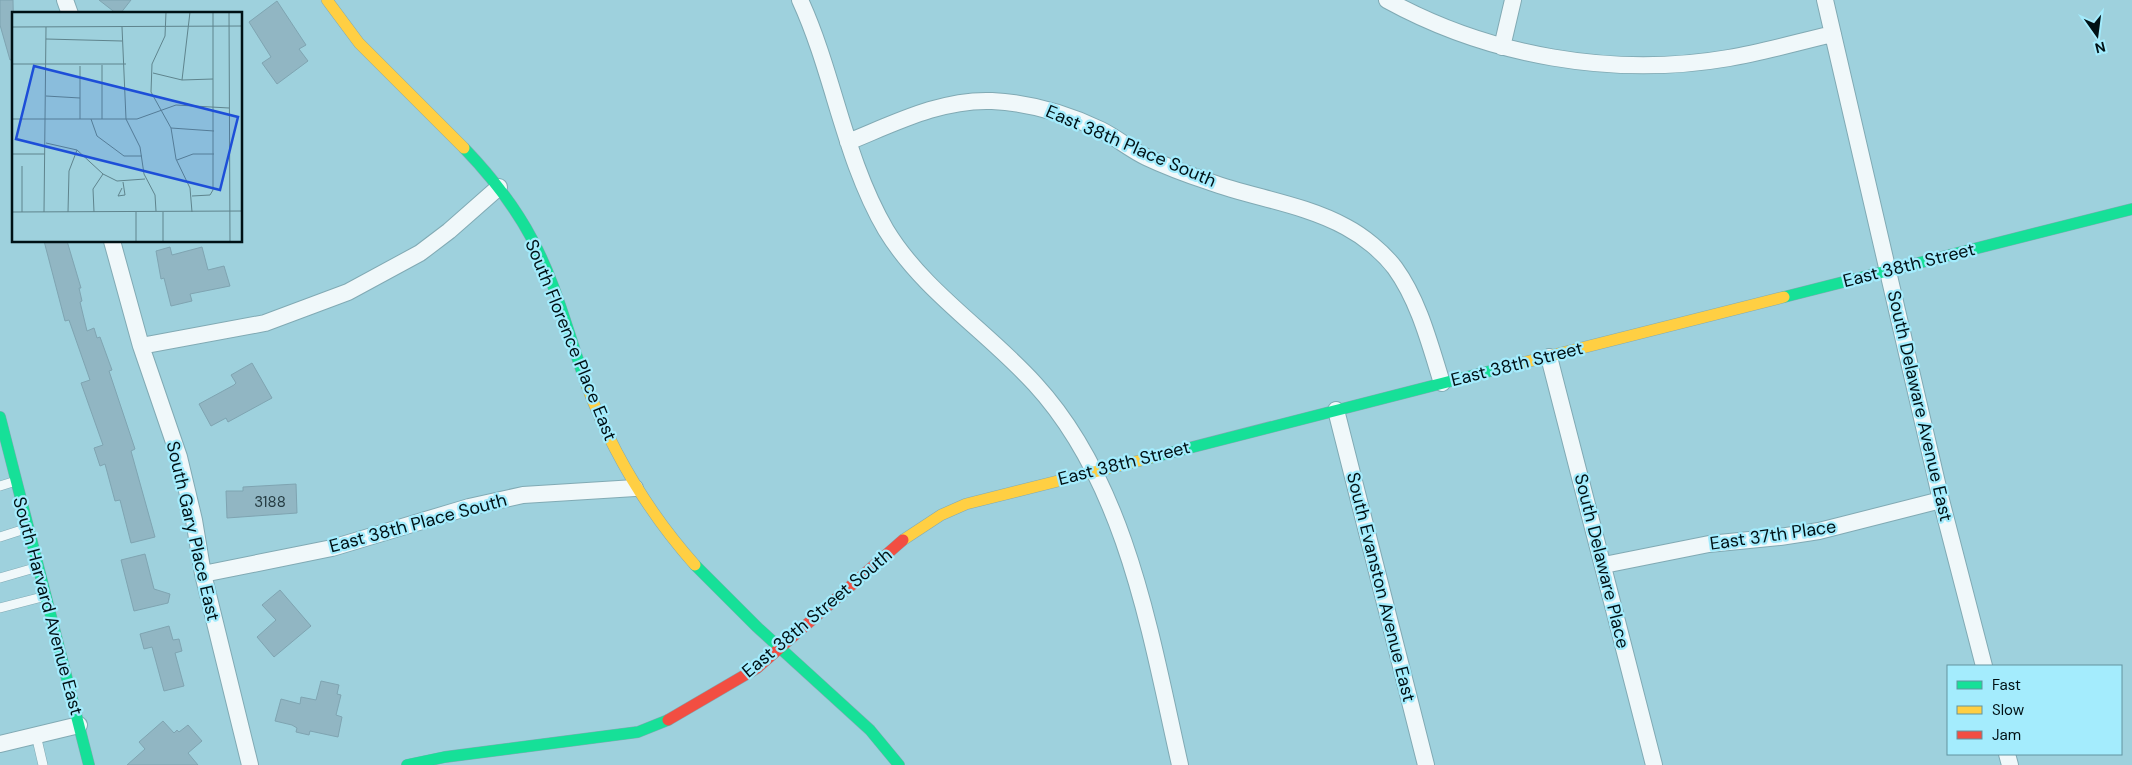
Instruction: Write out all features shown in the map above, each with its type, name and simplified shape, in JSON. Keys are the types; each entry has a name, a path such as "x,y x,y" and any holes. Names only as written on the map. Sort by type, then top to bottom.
{"street":[{"path":"65,0 69,12"},
{"name":"South Florence Place East","path":"327,0 358,41 453,134 499,187 533,240 553,287 593,404 635,488 702,574 734,607 862,722 899,765"},
{"path":"800,0 867,194 887,231 905,257 931,285 1036,384 1066,423 1093,470 1113,514 1144,605 1180,765"},
{"path":"1387,0 1448,29 1502,47 1586,62 1682,63 1727,58 1833,34"},
{"path":"1502,47 1512,0"},
{"name":"South Delaware Avenue East","path":"1825,0 1942,500 1984,665"},
{"name":"East 38th Place South","path":"848,142 924,111 956,104 991,101 1030,104 1063,113 1101,130 1146,157 1210,182 1311,213 1346,227 1376,248 1395,268 1426,333 1442,383"},
{"path":"141,346 265,323 348,292 420,253 449,231 499,187"},
{"name":"East 38th Street","path":"908,536 941,515 966,504 1093,470 2132,210"},
{"name":"South Gary Place East","path":"112,242 141,346 178,457 194,520 203,574 250,765"},
{"name":"South Delaware Place","path":"1549,357 1654,765"},
{"name":"South Evanston Avenue East","path":"1336,410 1426,765"},
{"name":"South Harvard Avenue East","path":"0,417 89,765"},
{"name":"East 38th Place South","path":"203,574 332,548 468,506 522,495 635,488"},
{"name":"East 37th Place","path":"1604,565 1709,544 1819,531 1942,500"},
{"name":"East 38th Street South","path":"407,765 445,757 638,732 670,719 757,668 908,536"},
{"path":"0,744 79,725"}],"lane":[{"path":"0,486 16,481"},
{"path":"0,537 28,528"},
{"path":"0,578 38,567"},
{"path":"0,608 46,596"},
{"path":"36,736 42,765"}],"building":[{"path":"0,0 13,0 12,60 10,60 0,25"},
{"path":"99,0 131,0 122,12 114,12"},
{"path":"277,1 306,45 299,49 308,61 277,84 262,63 271,57 249,22"},
{"path":"44,242 67,242 81,288 79,288 82,301 80,302 87,331 94,328 97,338 100,337 112,370 109,371 135,449 131,451 155,537 131,543 120,500 115,501 105,464 100,466 94,448 103,445 81,383 90,380 69,320 65,321"},
{"path":"170,247 172,255 202,247 208,270 224,266 230,286 190,294 192,301 171,306 164,278 161,279 156,251"},
{"path":"252,363 272,398 228,422 226,418 211,426 199,404 234,385 236,383 231,375"},
{"path":"296,484 297,513 227,518 226,491 243,491 243,487"},
{"path":"145,554 154,589 170,594 168,603 134,611 121,560"},
{"path":"280,590 311,626 274,657 257,637 276,620 262,605"},
{"path":"169,626 173,640 179,639 182,651 175,653 184,686 164,691 152,647 144,649 140,634"},
{"path":"321,681 339,685 337,694 341,695 336,715 342,717 338,737 310,731 309,735 296,732 297,728 292,725 275,721 281,699 300,704 301,697 316,700"},
{"path":"163,721 174,733 177,730 179,732 188,725 202,741 188,753 198,765 127,765 145,749 139,742"}],"traffic: fast":[{"path":"464,148 501,191 532,239 549,274 587,386"},
{"path":"1784,297 2132,209"},
{"path":"1150,458 1502,368"},
{"path":"0,417 89,765"},
{"path":"695,565 757,627 870,730 899,765"},
{"path":"407,765 445,757 638,732 668,720"}],"traffic: slow":[{"path":"327,0 359,43 464,148"},
{"path":"1502,368 1784,297"},
{"path":"587,386 608,434 633,480 662,524 695,565"},
{"path":"903,540 941,515 966,504 1150,458"}],"traffic: jam":[{"path":"668,720 757,668 903,540"}]}
